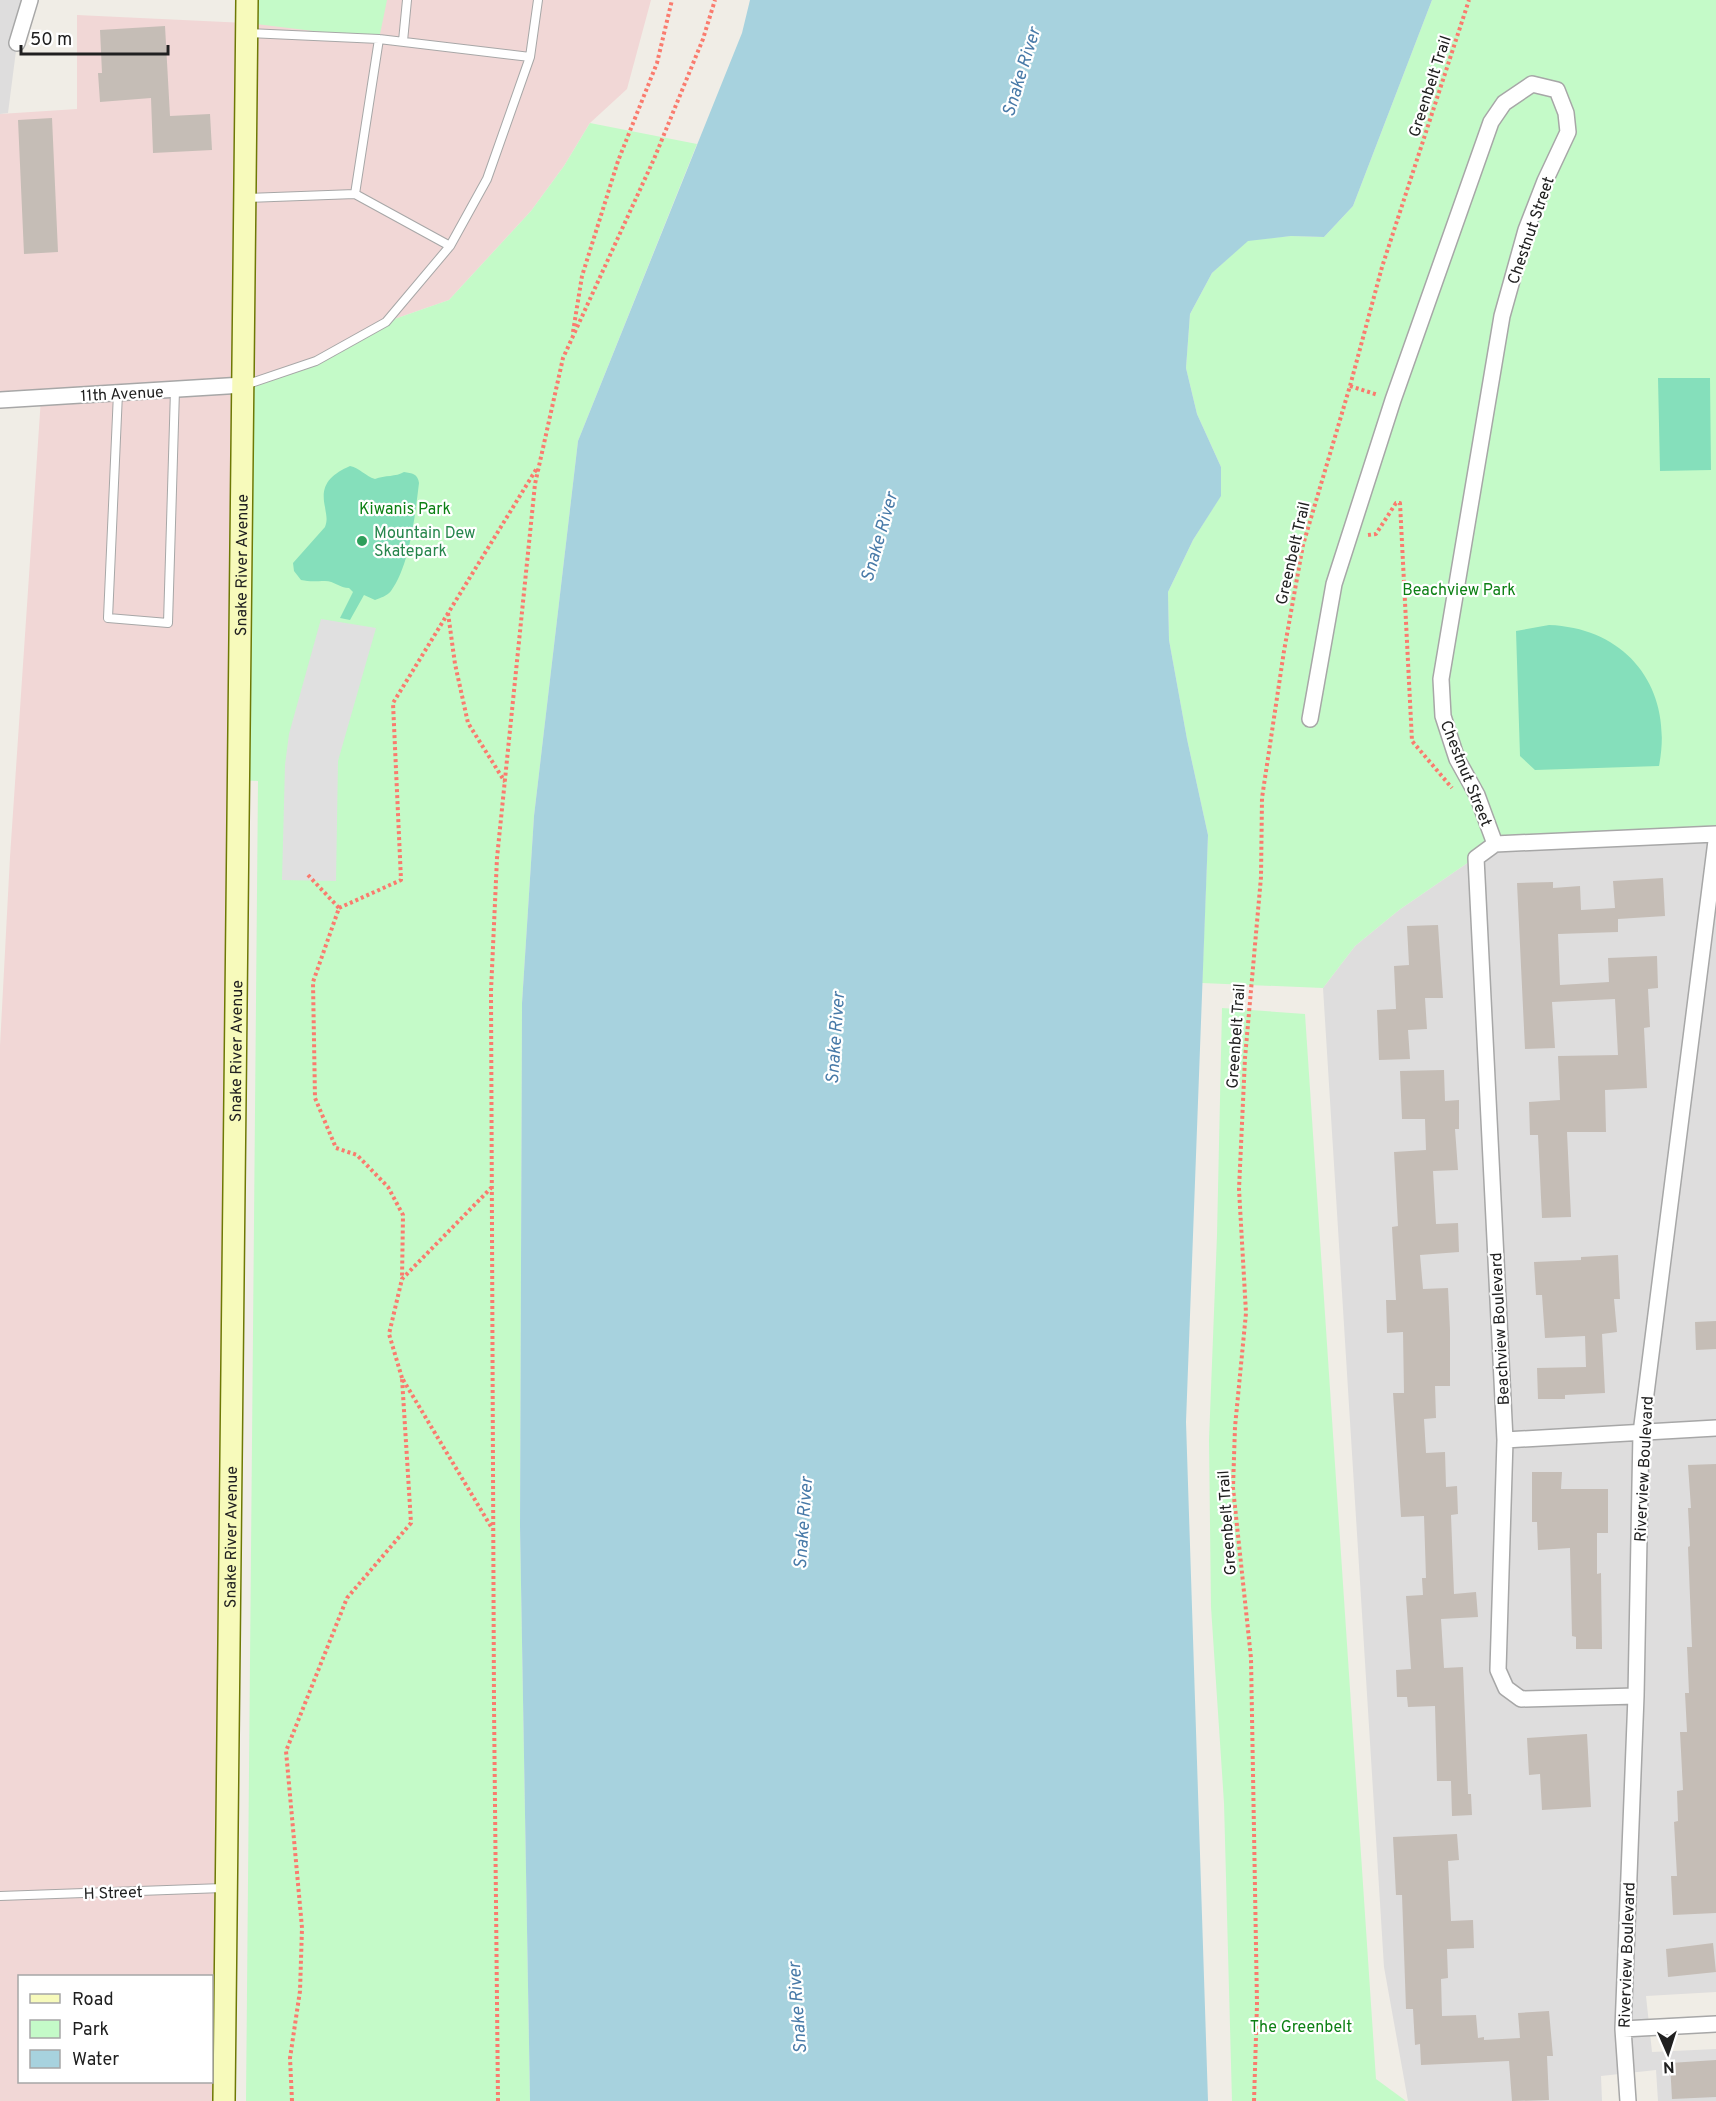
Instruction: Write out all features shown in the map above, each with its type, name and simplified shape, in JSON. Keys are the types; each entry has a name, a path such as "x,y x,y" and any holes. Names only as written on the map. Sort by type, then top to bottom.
{"main road":[{"name":"Snake River Avenue","path":"224,2101 247,0"}],"street":[{"path":"17,43 30,0"},
{"name":"Chestnut Street","path":"1310,719 1334,584 1393,400 1491,122 1504,103 1532,84 1557,90 1566,113 1568,132 1545,181 1526,230 1502,316 1441,680 1443,716 1457,759 1477,795 1495,844 1716,834"},
{"name":"11th Avenue","path":"0,400 243,386"},
{"name":"Riverview Boulevard","path":"1628,2101 1623,2029 1635,1696 1641,1433 1716,841"},
{"name":"Beachview Boulevard","path":"1495,844 1476,858 1505,1440 1498,1670 1506,1688 1521,1699 1635,1696"},
{"path":"1505,1440 1716,1428"},
{"path":"1623,2029 1716,2024"}],"lane":[{"path":"403,41 407,0"},
{"path":"243,386 316,361 386,322 450,246 487,179 530,57 538,0"},
{"path":"246,33 403,41 530,57"},
{"path":"355,194 379,39"},
{"path":"244,198 355,194 450,246"},
{"path":"118,393 108,618 168,623 175,390"},
{"name":"H Street","path":"0,1896 226,1888"}],"path":[{"path":"572,339 582,276 618,161 657,63 672,0"},
{"path":"498,2101 491,991 497,858 535,484 563,358 654,159 703,39 715,0"},
{"name":"Greenbelt Trail","path":"1254,2101 1257,2004 1251,1658 1233,1488 1235,1427 1246,1313 1239,1189 1245,1058 1261,878 1262,798 1303,545 1382,267 1469,0"},
{"path":"1350,386 1393,400"},
{"path":"292,2101 290,2058 300,1992 302,1928 286,1751 348,1598 411,1523 402,1378 389,1334 402,1279 403,1215 388,1187 357,1155 336,1148 315,1098 313,982 339,908 401,880 393,703 539,465"},
{"path":"1349,537 1376,534 1395,503 1400,502 1412,741 1459,797 1477,795"},
{"path":"448,613 455,664 468,723 505,782"},
{"path":"308,875 339,908"},
{"path":"402,1279 492,1187"},
{"path":"402,1378 493,1530"}],"shaded area":[{"path":"0,0 30,0 17,43 8,113 0,114"},
{"path":"247,0 651,0 627,89 590,123 564,166 531,211 449,300 386,322 316,361 243,386 224,2101 0,2101 0,1046 10,857 41,398 0,400 0,114 77,109 77,15 246,23"},
{"path":"321,619 376,628 338,761 336,881 282,880 285,765 289,734"},
{"path":"1716,834 1716,1992 1646,1996 1652,2052 1716,2049 1716,2101 1658,2101 1656,2070 1601,2076 1602,2101 1408,2101 1384,1967 1323,988 1355,946 1399,910 1495,844"}],"green space":[{"path":"250,0 387,0 379,39 247,23"},
{"name":"Beachview Park","path":"1432,0 1716,0 1716,834 1495,844 1399,910 1355,946 1323,988 1202,983 1208,835 1169,640 1168,592 1193,540 1221,495 1221,467 1197,414 1186,368 1190,314 1212,273 1248,240 1291,236 1324,237 1353,206"},
{"name":"Kiwanis Park","path":"590,123 697,144 578,441 534,816 522,1003 520,1527 530,2101 246,2101 258,781 239,780 243,385 316,361 386,322 449,300 531,211 564,166"},
{"path":"1658,378 1710,378 1711,470 1660,471"},
{"name":"Mountain Dew Skatepark","path":"350,466 375,479 404,472 410,473 416,476 419,483 411,539 403,568 397,580 391,591 381,598 375,600 364,595 350,620 340,618 353,592 349,588 328,581 301,580 294,571 293,563 325,527 327,519 325,487 332,477"},
{"path":"1549,625 1577,629 1602,637 1622,651 1639,668 1652,688 1659,712 1662,738 1659,766 1535,770 1520,756 1516,631"},
{"name":"The Greenbelt","path":"1222,1008 1305,1014 1376,2079 1406,2101 1232,2101 1224,1803 1211,1607 1209,1440 1217,1235"}],"water":[{"name":"Snake River","path":"750,0 1432,0 1353,206 1324,237 1291,236 1248,241 1212,273 1190,314 1186,368 1197,414 1221,467 1221,496 1193,540 1168,592 1169,640 1208,835 1186,1422 1208,2101 530,2101 520,1527 522,1003 534,816 578,441 742,33"}],"building":[{"path":"165,26 170,116 210,114 212,150 153,153 151,98 100,102 98,73 102,73 100,30"},
{"path":"52,118 58,252 24,254 18,120"},
{"path":"1663,878 1665,916 1618,919 1618,932 1558,934 1560,985 1609,982 1608,958 1657,956 1658,988 1648,989 1650,1027 1644,1028 1647,1088 1605,1090 1606,1132 1567,1132 1571,1217 1542,1218 1538,1135 1530,1135 1529,1102 1560,1100 1558,1056 1618,1055 1615,999 1552,1002 1555,1048 1525,1049 1517,883 1553,882 1553,888 1580,886 1581,910 1615,908 1613,881"},
{"path":"1438,925 1443,998 1425,998 1427,1029 1408,1030 1410,1059 1379,1060 1377,1010 1396,1009 1394,966 1409,965 1407,926"},
{"path":"1444,1070 1445,1101 1459,1100 1459,1129 1455,1129 1458,1170 1433,1171 1436,1224 1458,1223 1459,1252 1420,1255 1423,1289 1448,1288 1450,1330 1450,1386 1435,1386 1436,1418 1424,1419 1426,1453 1445,1452 1446,1487 1457,1486 1458,1514 1451,1515 1454,1594 1476,1592 1478,1617 1441,1619 1444,1668 1463,1667 1468,1794 1471,1794 1472,1815 1452,1816 1451,1781 1437,1781 1435,1706 1408,1707 1407,1697 1397,1697 1396,1670 1411,1669 1406,1596 1423,1595 1422,1578 1426,1578 1424,1516 1401,1517 1393,1393 1404,1393 1403,1332 1387,1333 1386,1300 1396,1300 1392,1227 1398,1226 1394,1152 1426,1150 1425,1119 1402,1119 1400,1071"},
{"path":"1618,1255 1620,1299 1614,1299 1617,1332 1602,1334 1605,1393 1565,1395 1565,1399 1538,1399 1537,1368 1586,1367 1585,1336 1545,1338 1542,1295 1536,1295 1534,1262 1581,1260 1581,1257"},
{"path":"1716,1321 1716,1349 1696,1350 1695,1322"},
{"path":"1716,1464 1716,1913 1673,1915 1671,1876 1677,1876 1674,1822 1678,1821 1677,1791 1683,1790 1680,1732 1687,1732 1685,1693 1689,1693 1687,1647 1692,1647 1688,1547 1690,1546 1688,1508 1691,1508 1688,1465"},
{"path":"1532,1472 1562,1472 1561,1489 1608,1489 1608,1533 1597,1533 1597,1574 1601,1573 1602,1649 1576,1649 1576,1637 1572,1636 1570,1548 1538,1550 1537,1522 1532,1522"},
{"path":"1587,1734 1591,1807 1542,1810 1540,1774 1529,1775 1527,1738"},
{"path":"1457,1834 1459,1860 1448,1861 1451,1921 1473,1920 1474,1948 1447,1949 1448,1978 1441,1979 1442,2016 1476,2015 1478,2038 1484,2037 1484,2040 1520,2038 1518,2013 1549,2011 1553,2056 1547,2056 1549,2100 1512,2101 1509,2061 1421,2065 1420,2044 1415,2045 1413,2009 1406,2009 1402,1895 1396,1895 1393,1837"},
{"path":"1713,1943 1716,1972 1668,1977 1666,1949"},
{"path":"1716,2060 1716,2097 1672,2099 1670,2063"}],"place":[{"name":"Mountain Dew Skatepark","path":"362,541"}]}
